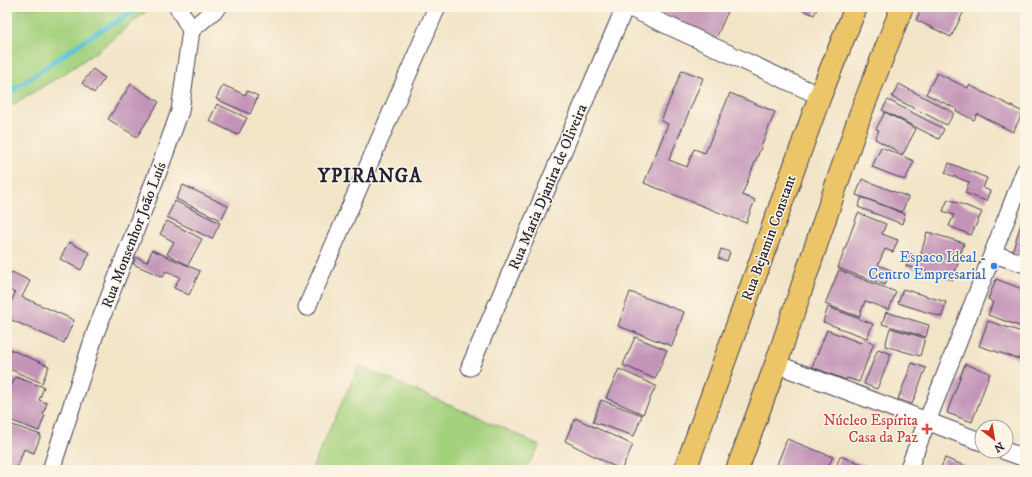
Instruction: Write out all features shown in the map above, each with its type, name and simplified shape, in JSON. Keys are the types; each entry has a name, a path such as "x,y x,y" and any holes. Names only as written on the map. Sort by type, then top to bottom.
{"main road":[{"name":"Rua Bejamin Constant","path":"685,470 820,96 856,7"},
{"path":"737,470 776,364 860,115 902,7"}],"street":[{"path":"178,7 191,30 218,7"},
{"path":"307,307 437,7"},
{"path":"627,7 820,96"},
{"name":"Rua Maria Djanira de Oliveira","path":"470,367 627,7"},
{"name":"Rua Monsenhor João Luís","path":"51,470 95,334 162,164 180,111 191,30"},
{"path":"908,470 994,254 1025,171"},
{"path":"994,254 1025,264"},
{"path":"776,364 974,439"},
{"path":"1014,454 1025,458"}],"green space":[{"path":"7,7 147,7 144,13 99,50 65,73 7,108"},
{"path":"359,366 519,435 540,446 524,470 311,470"}],"building":[{"path":"646,7 719,7 728,11 716,38"},
{"path":"796,7 818,7 814,15"},
{"path":"922,7 957,7 964,11 951,37 916,20"},
{"path":"93,69 105,78 94,93 82,83"},
{"path":"682,70 703,78 669,160 687,167 694,149 705,153 730,93 775,112 742,195 755,200 746,223 644,183 668,124 661,121"},
{"path":"937,73 968,88 969,85 1023,112 1013,132 977,114 974,120 956,111 957,109 926,94"},
{"path":"131,84 159,102 137,137 108,119"},
{"path":"899,84 954,113 947,125 892,97"},
{"path":"223,85 245,95 247,91 258,96 250,114 216,99"},
{"path":"888,100 944,129 939,139 882,110"},
{"path":"217,104 247,118 238,135 209,121"},
{"path":"885,112 916,129 903,154 875,139 879,130 876,129"},
{"path":"881,147 914,161 905,180 872,167"},
{"path":"949,163 987,178 983,188 990,191 986,201 965,193 969,182 945,173"},
{"path":"862,179 908,197 902,212 856,195"},
{"path":"183,185 228,206 221,220 176,199"},
{"path":"862,197 905,214 902,224 858,207"},
{"path":"948,199 982,212 971,235 949,226 954,215 943,211"},
{"path":"175,201 220,223 212,239 167,217"},
{"path":"1025,210 1025,257 1012,253"},
{"path":"858,213 886,224 882,234 898,240 893,252 885,249 878,265 891,270 885,285 838,268"},
{"path":"167,221 202,239 188,265 167,254 174,242 160,234"},
{"path":"927,232 964,243 953,280 906,266 910,254 920,257"},
{"path":"69,242 90,253 81,270 60,259"},
{"path":"721,249 730,252 727,261 718,258"},
{"path":"152,250 200,271 189,295 174,288 180,277 166,271 163,277 133,264 136,257 147,262"},
{"path":"839,270 896,292 889,310 865,301 859,317 825,304"},
{"path":"12,272 30,281 22,297 74,320 64,343 7,318 7,311 15,293 7,289 7,280"},
{"path":"996,279 1025,290 1025,328 988,315 993,302 988,299"},
{"path":"903,289 946,302 942,317 898,303"},
{"path":"630,292 684,312 672,346 618,326"},
{"path":"828,307 873,324 867,338 823,322"},
{"path":"886,312 929,325 926,337 882,324"},
{"path":"988,321 1025,333 1025,342 1019,359 979,346"},
{"path":"890,328 925,338 920,356 885,346"},
{"path":"827,330 861,343 862,339 874,343 859,382 847,378 846,380 812,367"},
{"path":"635,337 667,350 655,379 623,365"},
{"path":"7,348 49,366 42,383 7,368"},
{"path":"878,349 891,354 877,389 864,384"},
{"path":"912,363 926,368 912,404 898,399"},
{"path":"965,364 990,373 972,422 947,413"},
{"path":"619,369 656,386 643,414 606,398"},
{"path":"15,377 44,387 39,400 47,403 43,414 45,415 39,431 7,419 7,389 10,390"},
{"path":"601,400 642,415 634,436 593,422"},
{"path":"575,418 633,445 621,470 565,441"},
{"path":"7,423 41,435 34,453 24,449 16,470 7,470"},
{"path":"787,439 833,457 826,470 775,470"},
{"path":"840,456 876,469 876,470 835,470"},
{"path":"945,458 975,470 940,470"}],"waterway":[{"path":"7,94 88,38 141,7"}],"place":[{"name":"Espaco Ideal - Centro Empresarial","path":"994,266"},
{"name":"Núcleo Espírita Casa da Paz","path":"927,429"}],"district":[{"name":"YPIRANGA","path":"370,176"}]}
